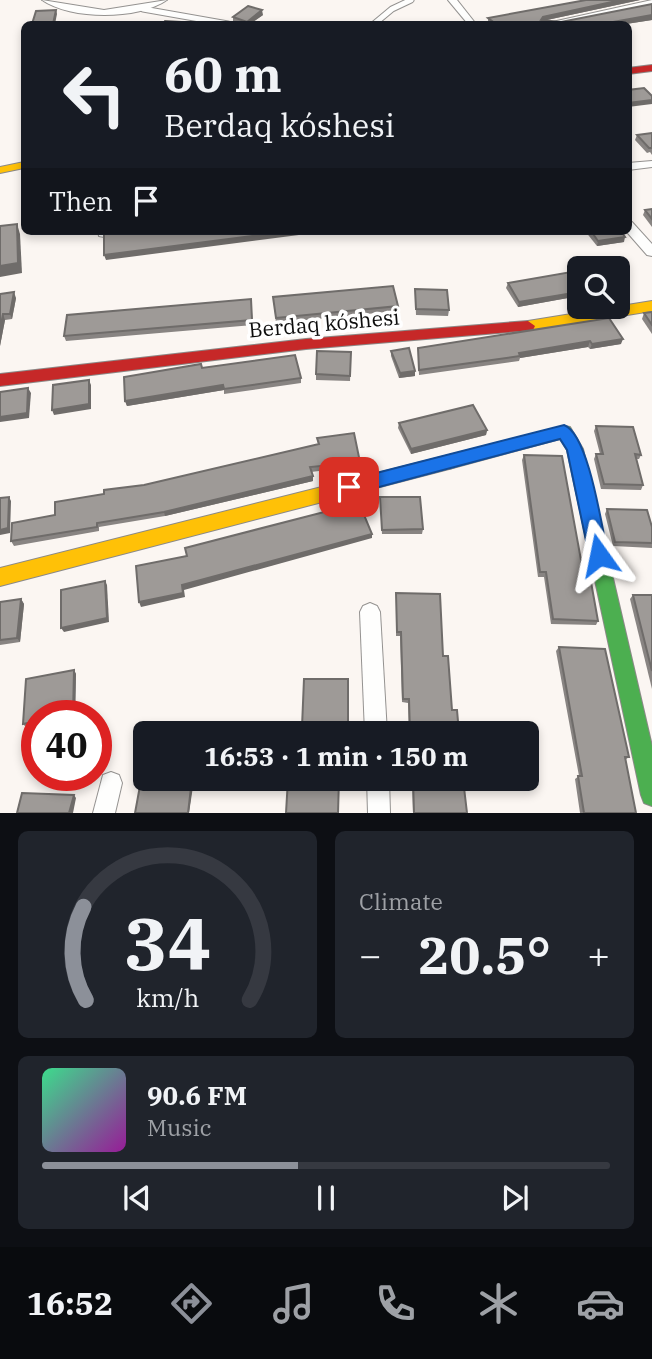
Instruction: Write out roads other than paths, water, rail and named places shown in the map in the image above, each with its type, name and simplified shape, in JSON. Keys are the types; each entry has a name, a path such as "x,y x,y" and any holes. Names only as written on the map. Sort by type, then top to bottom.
{"street":[{"path":"47,0 67,9 106,15 143,9 163,0"},
{"path":"452,0 470,21"},
{"path":"564,21 652,4"},
{"path":"632,70 652,68"},
{"path":"632,166 652,164"},
{"path":"0,170 21,165"},
{"path":"632,230 652,252"},
{"name":"Berdaq kóshesi","path":"0,380 306,345 523,327 652,306"},
{"path":"0,577 564,432 575,449 652,795"},
{"path":"370,612 375,721"},
{"path":"104,813 109,791"},
{"path":"378,791 379,813"}],"lane":[{"path":"378,21 392,9 411,0"},
{"path":"143,9 211,21"}]}
